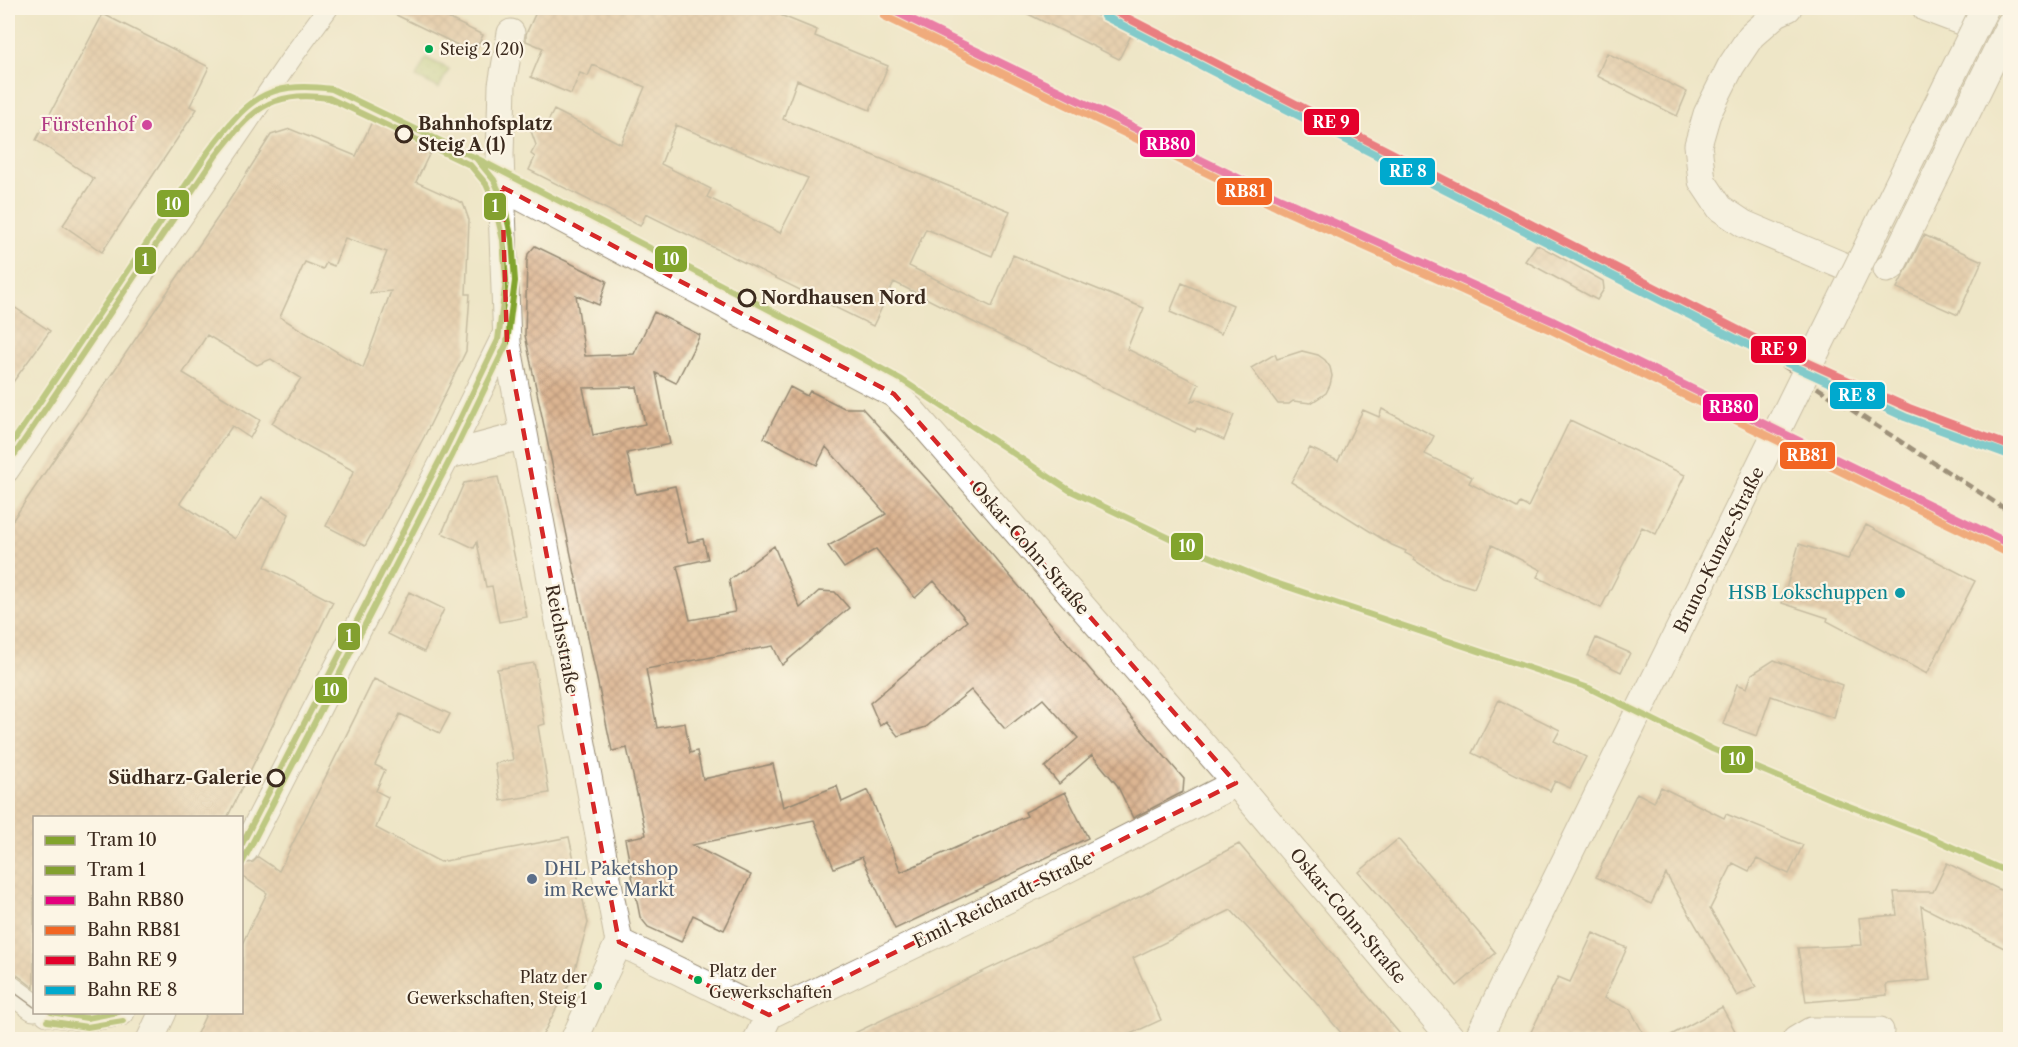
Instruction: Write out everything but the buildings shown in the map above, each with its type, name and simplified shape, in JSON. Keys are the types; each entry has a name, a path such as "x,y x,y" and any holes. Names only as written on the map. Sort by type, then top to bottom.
{"street":[{"path":"8,472 295,52 328,8"},
{"path":"1788,8 1777,13 1750,36 1731,66 1707,114 1698,146 1702,181 1720,208 1744,224 1840,265"},
{"name":"Bruno-Kunze-Straße","path":"1477,1040 1981,17 1926,8"},
{"path":"1887,269 1891,267 2010,24"},
{"name":"Reichsstraße","path":"511,33 502,85 500,155 506,335 619,942"},
{"name":"Oskar-Cohn-Straße","path":"502,188 894,394 919,419 1236,783 1454,1040"},
{"path":"245,849 506,335"},
{"path":"446,457 524,435"},
{"name":"Emil-Reichardt-Straße","path":"769,1015 1010,898 1236,783"},
{"path":"574,1040 619,942 769,1015 757,1040"},
{"path":"8,988 33,1006"},
{"path":"61,1014 87,1018 110,1014"},
{"path":"150,1040 162,1014"},
{"path":"1796,1040 1811,1031 1880,1031"}],"highlighted area":[{"path":"502,187 894,394 1236,783 769,1015 619,942 507,343"}],"green space":[{"path":"426,58 449,69 439,88 416,77"}],"tram line":[{"name":"10","path":"8,449 208,152 234,119 246,107 273,92 289,88 332,89 476,158 849,351 902,380 1069,490 1201,553 1264,579 1589,688 1712,749 1836,801 1930,837 2010,873"},
{"name":"1","path":"15,454 215,157 239,127 263,107 291,97 329,98 470,165 486,184 494,202 503,240 506,281 498,340 445,450 243,842"},
{"name":"10","path":"243,861 453,454 507,343 515,281 512,239 502,198 494,180 476,158"},
{"path":"8,988 33,1006"},
{"path":"61,1014 87,1018 110,1014"},
{"name":"10","path":"63,1014 87,1018 108,1014"},
{"name":"1","path":"47,1021 87,1027 123,1021"}],"railway":[{"path":"1692,307 2010,512"}],"rail line":[{"name":"RB80","path":"888,8 1281,199 1553,321 2010,544"},
{"name":"RB81","path":"884,16 1277,207 1549,329 2006,552"}],"transit line":[{"path":"1108,8 1760,341 1909,408 2010,446"},
{"path":"1104,16 1756,349 1905,417 2007,454"}],"place":[{"name":"Steig 2 (20)","path":"429,49"},
{"name":"Fürstenhof","path":"147,125"},
{"name":"Bahnhofsplatz Steig A (1)","path":"404,134"},
{"name":"Nordhausen Nord","path":"747,298"},
{"name":"HSB Lokschuppen","path":"1900,593"},
{"name":"Südharz-Galerie","path":"276,778"},
{"name":"DHL Paketshop im Rewe Markt","path":"532,879"},
{"name":"Platz der Gewerkschaften","path":"698,980"},
{"name":"Platz der Gewerkschaften, Steig 1","path":"598,986"}]}
